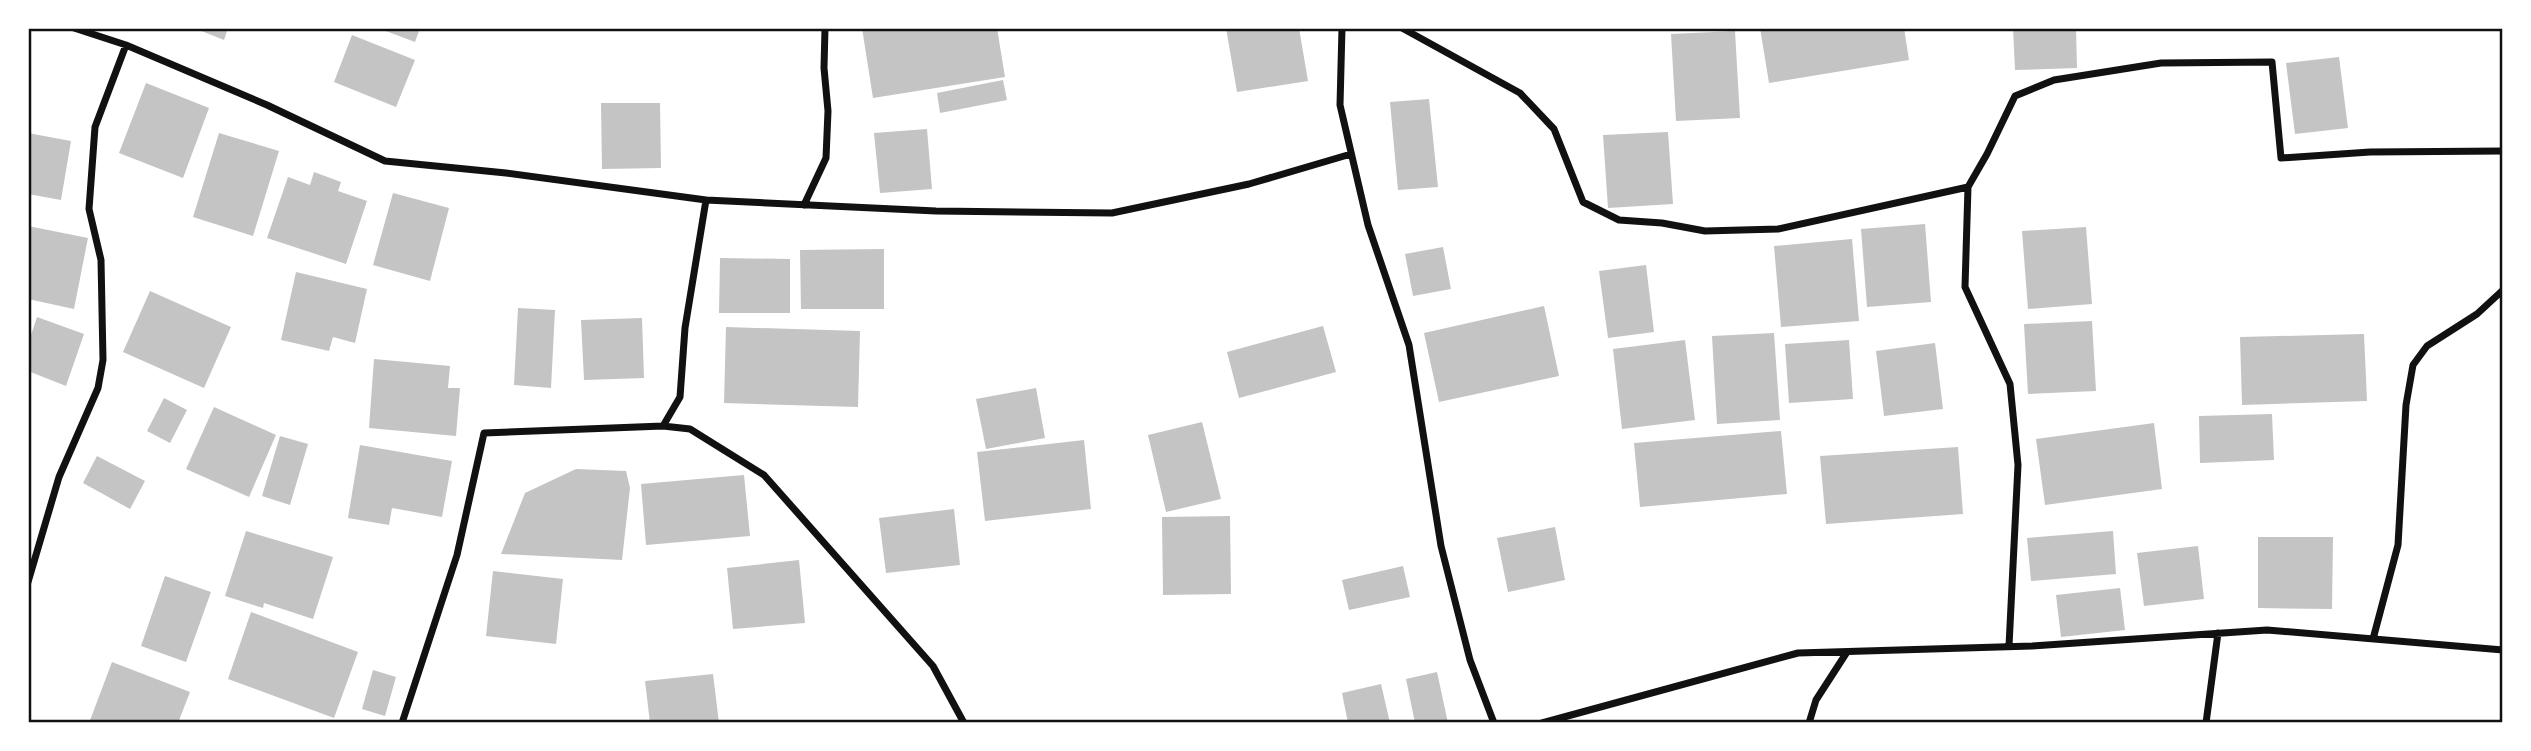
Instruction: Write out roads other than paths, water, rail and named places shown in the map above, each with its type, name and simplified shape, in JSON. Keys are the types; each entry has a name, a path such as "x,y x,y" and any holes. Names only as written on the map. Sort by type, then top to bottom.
{"street":[{"path":"74,28 126,45 267,105 385,161 506,173 706,200 936,211 1112,213 1249,184 1352,154"},
{"path":"804,205 826,158 828,111 824,68 825,28"},
{"path":"1342,28 1340,105 1368,225 1409,345 1441,546 1471,660 1494,723"},
{"path":"1402,28 1520,93 1554,129 1583,201 1619,220 1662,223 1705,231 1778,229 1969,187"},
{"path":"28,582 59,477 98,388 104,310 101,260 89,209 95,127 126,45"},
{"path":"2009,646 2018,465 2010,384 1965,287 1969,187 2015,96 2054,80 2161,63 2272,62 2281,158 2370,152 2503,151"},
{"path":"663,426 680,397 685,328 706,200"},
{"path":"2373,639 2398,545 2406,405 2413,365 2427,346 2477,314 2503,290"},
{"path":"402,723 457,555 484,433 663,426 690,429 764,475 933,666 964,723"},
{"path":"1542,723 1798,653 2009,646 2267,630 2503,650"},
{"path":"2206,723 2218,633"},
{"path":"1809,723 1816,700 1847,652"}]}
